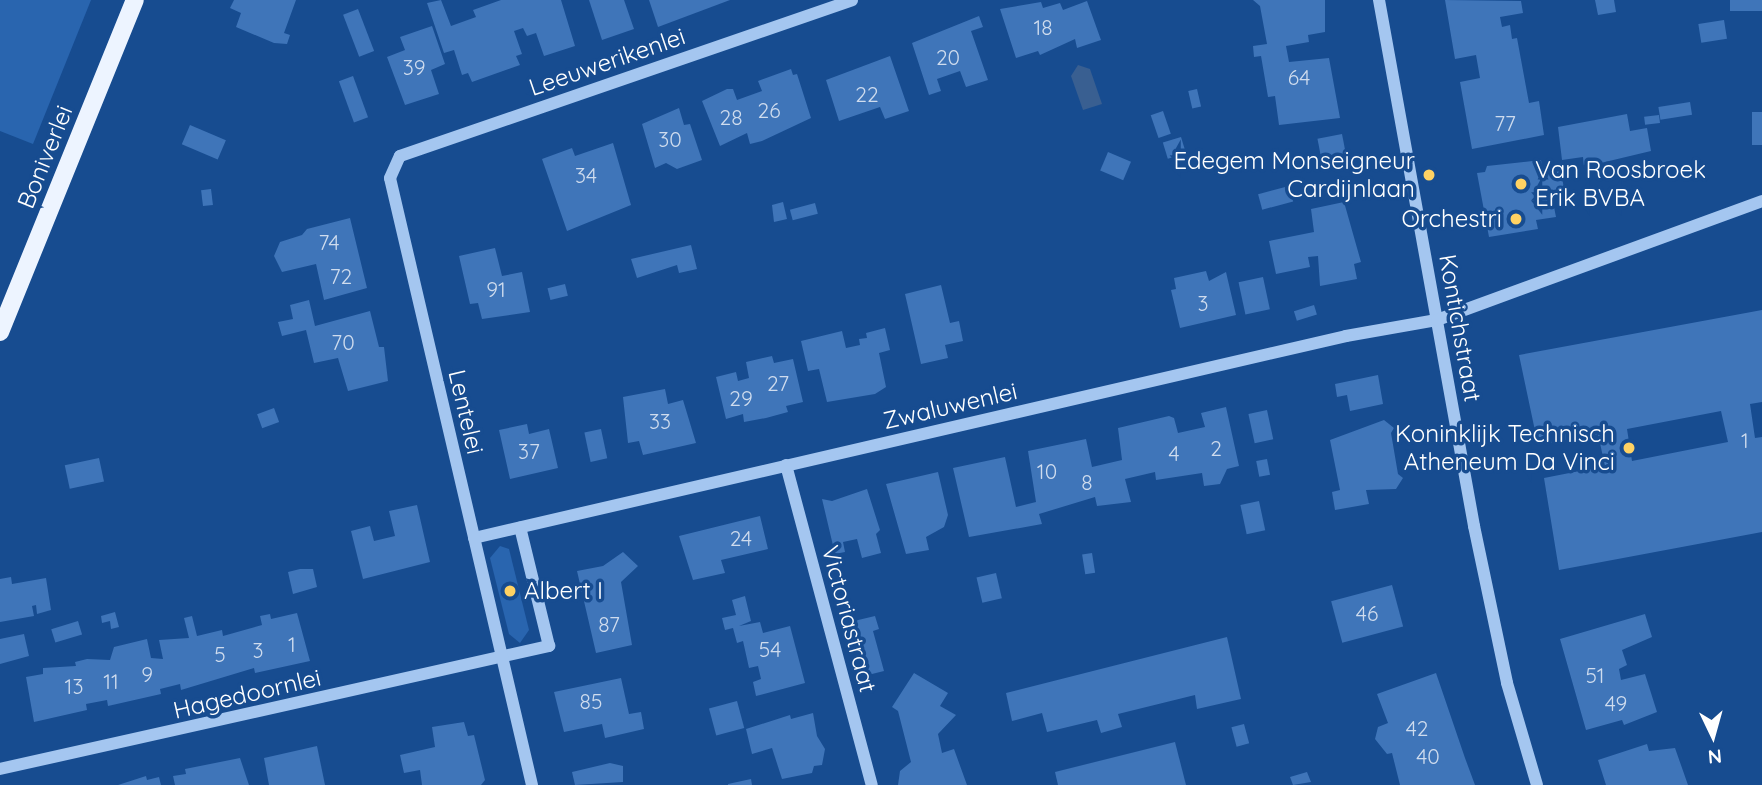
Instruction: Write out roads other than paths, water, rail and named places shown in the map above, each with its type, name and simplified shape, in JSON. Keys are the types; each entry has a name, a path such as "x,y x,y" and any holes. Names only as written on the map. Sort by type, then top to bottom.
{"main road":[{"name":"Boniverlei","path":"0,332 135,0"}],"street":[{"name":"Leeuwerikenlei","path":"390,178 400,156 852,0"},
{"name":"Kontichstraat","path":"1379,0 1507,683 1537,785"},
{"name":"Lentelei","path":"390,178 532,785"},
{"name":"Zwaluwenlei","path":"474,538 786,465 1437,320 1762,201"},
{"name":"Victoriastraat","path":"786,465 872,785"},
{"path":"503,656 549,646 520,527"},
{"name":"Hagedoornlei","path":"0,769 503,656"}],"place":[{"name":"Edegem Monseigneur Cardijnlaan","path":"1429,175"},
{"name":"Van Roosbroek Erik BVBA","path":"1521,184"},
{"name":"Orchestri","path":"1516,219"},
{"name":"Koninklijk Technisch Atheneum Da Vinci","path":"1629,448"},
{"name":"Albert I","path":"510,591"}]}
